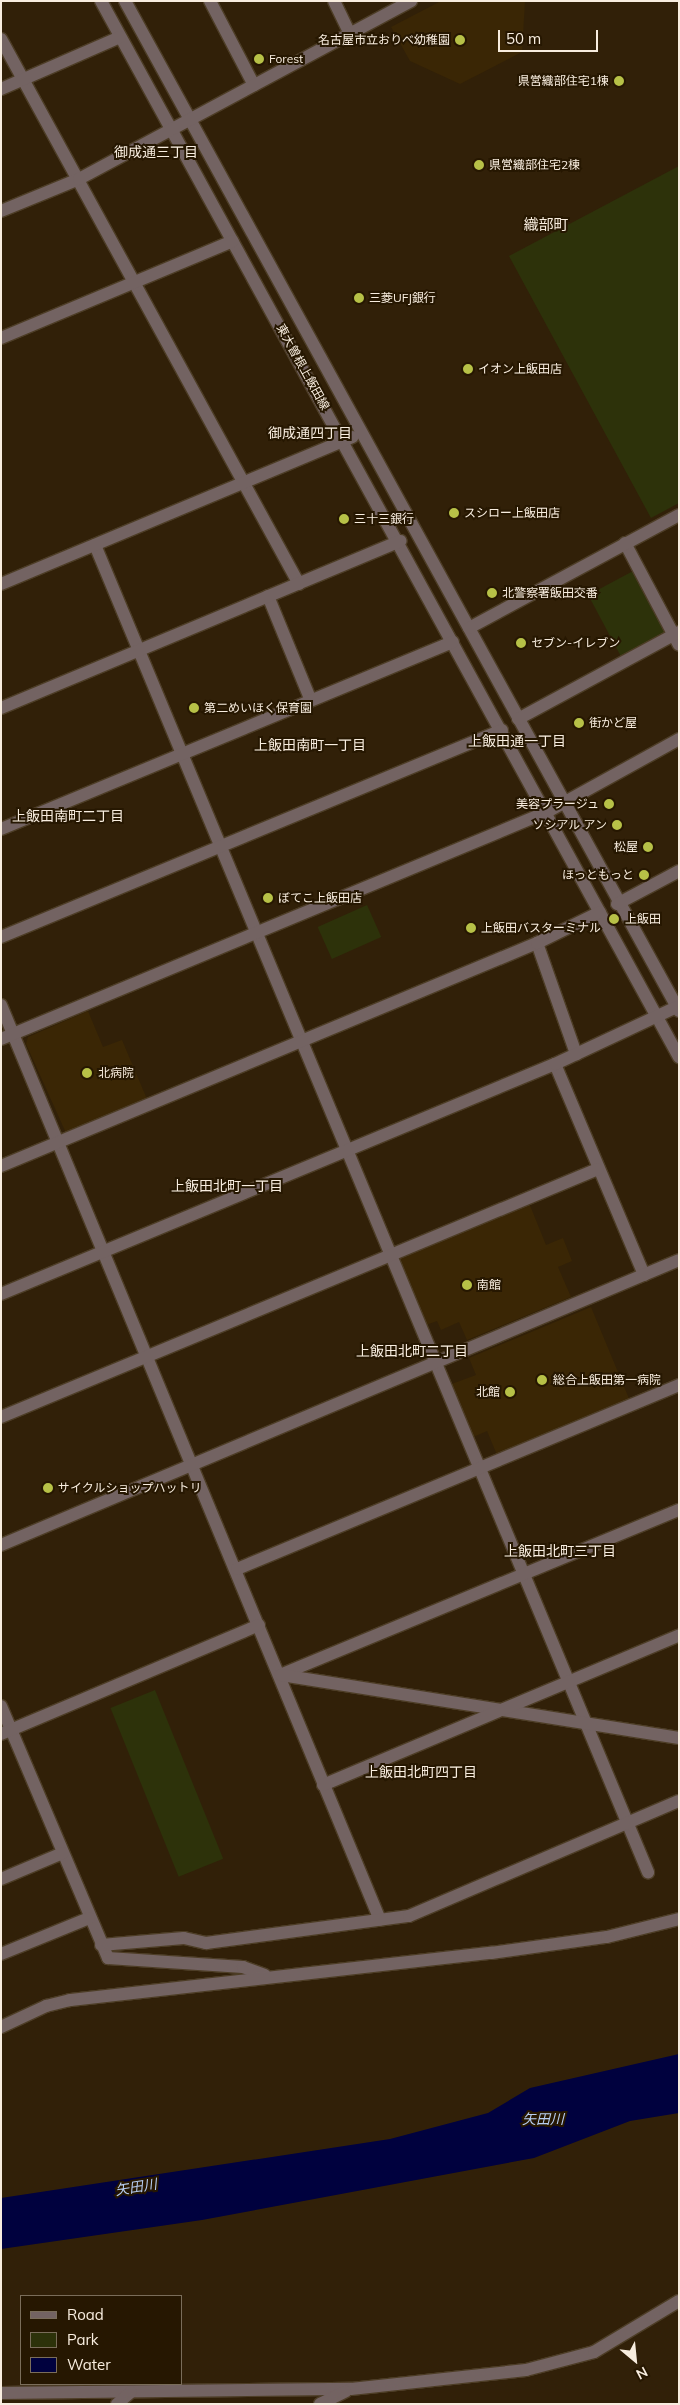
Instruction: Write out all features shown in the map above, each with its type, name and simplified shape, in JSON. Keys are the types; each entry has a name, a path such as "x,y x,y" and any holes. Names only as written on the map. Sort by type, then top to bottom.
{"street":[{"name":"東大曽根上飯田線","path":"101,1 400,541 679,1057"},
{"name":"東大曽根上飯田線","path":"125,1 564,802 617,904 678,1008"},
{"path":"210,1 254,85"},
{"path":"334,1 350,34"},
{"path":"1,211 79,179 411,1"},
{"path":"1,89 120,37"},
{"path":"1,39 299,584"},
{"path":"1,338 233,241"},
{"path":"1,584 361,433"},
{"path":"469,628 679,515"},
{"path":"1,708 400,541"},
{"path":"518,718 677,637 625,543"},
{"path":"95,545 220,847 258,933 434,1364 648,1872"},
{"path":"268,596 311,701"},
{"path":"1,829 453,642"},
{"path":"1,937 502,730"},
{"path":"1,1039 547,812 679,739"},
{"path":"617,904 679,871"},
{"path":"1,1166 537,943 600,912"},
{"path":"537,943 576,1054"},
{"path":"1,1005 146,1357 194,1463 322,1784 380,1920"},
{"path":"1,1294 555,1064 678,1008"},
{"path":"555,1064 598,1170 644,1275"},
{"path":"1,1416 598,1170"},
{"path":"1,1545 679,1260"},
{"path":"237,1569 679,1385"},
{"path":"280,1675 679,1510"},
{"path":"6,1732 259,1625"},
{"path":"322,1784 679,1635"},
{"path":"280,1675 679,1738"},
{"path":"1,1706 6,1732 62,1854 100,1945 108,1958 243,1967 268,1976"},
{"path":"100,1945 184,1938 206,1943 409,1916 679,1801"},
{"path":"1,1879 62,1854"},
{"path":"1,1954 89,1918"},
{"path":"607,1937 679,1919"},
{"path":"1,2027 46,2006 70,2000 679,1928"},
{"path":"1,2393 351,2389 526,2370 571,2361 679,2301"},
{"path":"320,2404 351,2389"},
{"path":"117,2404 131,2392"}],"shaded area":[{"name":"名古屋市立おりべ幼稚園","path":"441,1 525,1 522,52 460,84 410,61 391,27"},
{"name":"北病院","path":"88,1011 103,1047 122,1040 147,1099 66,1133 26,1044 28,1037"},
{"path":"529,1203 546,1245 563,1238 572,1261 558,1267 571,1297 467,1340 459,1322 441,1330 437,1321 426,1325 398,1258"},
{"name":"総合上飯田第一病院","path":"591,1307 630,1401 497,1455 487,1431 471,1438 449,1385 476,1375 469,1358"}],"green space":[{"path":"679,166 679,503 651,518 509,256"},
{"path":"635,570 668,633 622,658 588,595"},
{"path":"367,905 381,937 332,959 318,927"},
{"path":"155,1690 223,1859 179,1877 110,1708"}],"water":[{"name":"矢田川","path":"679,2054 679,2113 630,2121 534,2158 202,2220 1,2249 1,2198 390,2139 488,2113 530,2088"}],"place":[{"name":"名古屋市立おりべ幼稚園","path":"460,40"},
{"name":"Forest","path":"259,59"},
{"name":"県営織部住宅1棟","path":"619,81"},
{"name":"県営織部住宅2棟","path":"479,165"},
{"name":"三菱UFJ銀行","path":"359,298"},
{"name":"イオン上飯田店","path":"468,369"},
{"name":"スシロー上飯田店","path":"454,513"},
{"name":"三十三銀行","path":"344,519"},
{"name":"北警察署飯田交番","path":"492,593"},
{"name":"セブン-イレブン","path":"521,643"},
{"name":"第二めいほく保育園","path":"194,708"},
{"name":"街かど屋","path":"579,723"},
{"name":"美容プラージュ","path":"609,804"},
{"name":"ソシアル アン","path":"617,825"},
{"name":"松屋","path":"648,847"},
{"name":"ほっともっと","path":"644,875"},
{"name":"ぼてこ上飯田店","path":"268,898"},
{"name":"上飯田","path":"614,919"},
{"name":"上飯田バスターミナル","path":"471,928"},
{"name":"北病院","path":"87,1073"},
{"name":"南館","path":"467,1285"},
{"name":"総合上飯田第一病院","path":"542,1380"},
{"name":"北館","path":"510,1392"},
{"name":"サイクルショップハットリ","path":"48,1488"}],"district":[{"name":"御成通三丁目","path":"156,152"},
{"name":"織部町","path":"546,225"},
{"name":"御成通四丁目","path":"310,433"},
{"name":"上飯田通一丁目","path":"517,741"},
{"name":"上飯田南町一丁目","path":"310,745"},
{"name":"上飯田南町二丁目","path":"68,816"},
{"name":"上飯田北町一丁目","path":"227,1186"},
{"name":"上飯田北町二丁目","path":"412,1351"},
{"name":"上飯田北町三丁目","path":"560,1551"},
{"name":"上飯田北町四丁目","path":"421,1772"}]}
